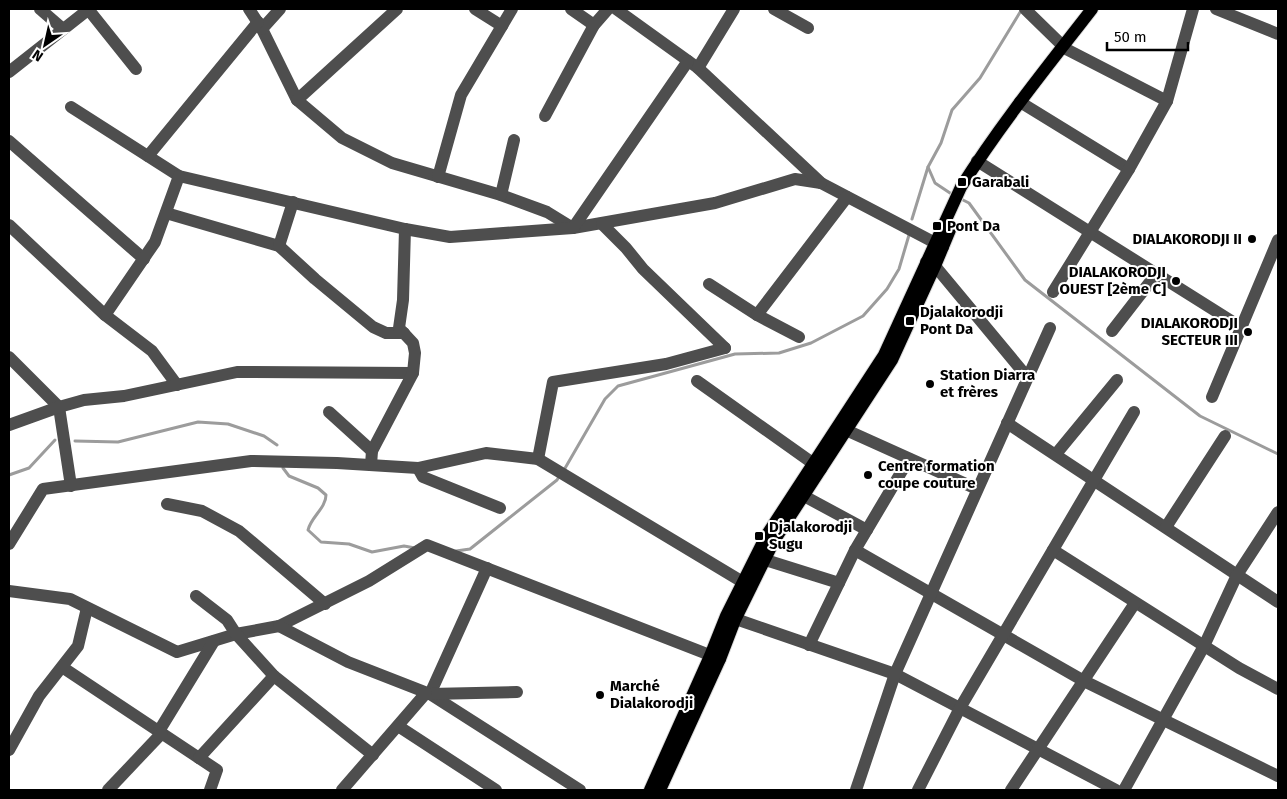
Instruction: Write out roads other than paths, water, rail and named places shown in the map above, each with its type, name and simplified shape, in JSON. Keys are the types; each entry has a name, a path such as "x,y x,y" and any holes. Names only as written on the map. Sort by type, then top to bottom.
{"main road":[{"path":"654,790 760,558 766,536 846,430 892,360 964,188 1022,103 1092,9"},
{"path":"1064,48 1098,9"},
{"path":"760,558 774,541 804,496 817,467 884,355 931,264"}],"street":[{"path":"40,9 63,29"},
{"path":"9,72 88,9 136,69"},
{"path":"249,9 260,25 297,100 342,138 392,164 501,195 547,212 573,228"},
{"path":"148,156 260,25 280,9"},
{"path":"297,100 397,9"},
{"path":"475,9 502,26"},
{"path":"438,177 461,96 512,9"},
{"path":"572,9 594,25"},
{"path":"545,116 594,25 608,9"},
{"path":"616,9 693,64 821,183 939,245"},
{"path":"573,228 734,9"},
{"path":"774,9 808,28"},
{"path":"1053,292 1129,169 1167,101 1193,9"},
{"path":"1216,9 1278,34"},
{"path":"1026,10 1064,48 1167,101"},
{"path":"1022,103 1129,169"},
{"path":"71,107 179,176 406,229 450,237 573,228 602,224 715,203 795,179 821,183"},
{"path":"501,195 514,140"},
{"path":"9,141 144,259"},
{"path":"981,163 1241,327"},
{"path":"105,315 156,242 179,176"},
{"path":"757,315 847,197"},
{"path":"279,246 293,202"},
{"path":"166,213 279,246 314,279 373,328 386,333 404,333"},
{"path":"538,460 553,382 666,364 725,348 643,269 626,248 602,224"},
{"path":"9,225 105,315 152,350 177,385"},
{"path":"371,465 372,451 413,374 415,353 413,343 399,328 403,300 406,229"},
{"path":"1212,397 1278,240"},
{"path":"931,264 1028,378"},
{"path":"1112,332 1156,274"},
{"path":"709,284 757,315 799,337"},
{"path":"856,790 895,674 1050,328"},
{"path":"9,357 60,407 71,486"},
{"path":"9,425 84,400 124,396 237,372 413,374"},
{"path":"1056,454 1117,380"},
{"path":"697,381 817,467"},
{"path":"329,412 372,451"},
{"path":"918,790 960,708 1134,412"},
{"path":"1007,422 1278,602"},
{"path":"846,430 977,489"},
{"path":"1166,527 1224,436"},
{"path":"9,544 42,489 251,461 418,468 486,453 538,460 747,585"},
{"path":"809,644 855,550 909,459"},
{"path":"418,468 423,477 500,508"},
{"path":"804,496 867,530"},
{"path":"167,504 202,511 238,531 325,604"},
{"path":"1124,790 1204,646 1238,575 1278,512"},
{"path":"9,593 70,599 177,652 236,634 279,626 369,582 427,545 715,657"},
{"path":"855,550 1084,681 1278,776"},
{"path":"1052,550 1239,668 1278,689"},
{"path":"760,558 839,583"},
{"path":"349,788 372,755 428,694 487,568"},
{"path":"196,596 227,620 236,634 274,676 372,755"},
{"path":"1011,790 1135,603"},
{"path":"9,750 39,696 78,646 87,608"},
{"path":"731,618 895,674 1038,750 1100,787 1116,790"},
{"path":"279,626 348,662 428,694 580,790"},
{"path":"108,790 160,732 214,640"},
{"path":"62,667 217,770 210,790"},
{"path":"199,758 274,676"},
{"path":"428,694 516,692"},
{"path":"398,726 496,790"}],"waterway":[{"path":"912,219 928,167 941,143 952,110 980,78 1022,9"},
{"path":"928,167 935,183 953,195"},
{"path":"959,198 969,203 1025,280 1200,416 1278,454"},
{"path":"564,470 605,399 618,386 735,354 779,353 811,343 863,316 887,289 899,269 909,235"},
{"path":"75,441 118,442 198,422 228,424 264,436 277,445"},
{"path":"9,475 29,468 55,440"},
{"path":"283,468 289,476 318,488 326,495 324,504 308,530 321,542 349,544 372,552 404,546 415,548"},
{"path":"456,551 470,549 557,480 560,475"}],"place":[{"name":"Garabali","path":"962,182"},
{"name":"Pont Da","path":"937,226"},
{"name":"DIALAKORODJI II","path":"1252,239"},
{"name":"DIALAKORODJI OUEST [2ème C]","path":"1176,281"},
{"name":"Djalakorodji Pont Da","path":"910,321"},
{"name":"DIALAKORODJI SECTEUR III","path":"1248,332"},
{"name":"Station Diarra et frères","path":"930,384"},
{"name":"Centre formation coupe couture","path":"868,475"},
{"name":"Djalakorodji Sugu","path":"759,536"},
{"name":"Marché Dialakorodji","path":"600,695"}]}
